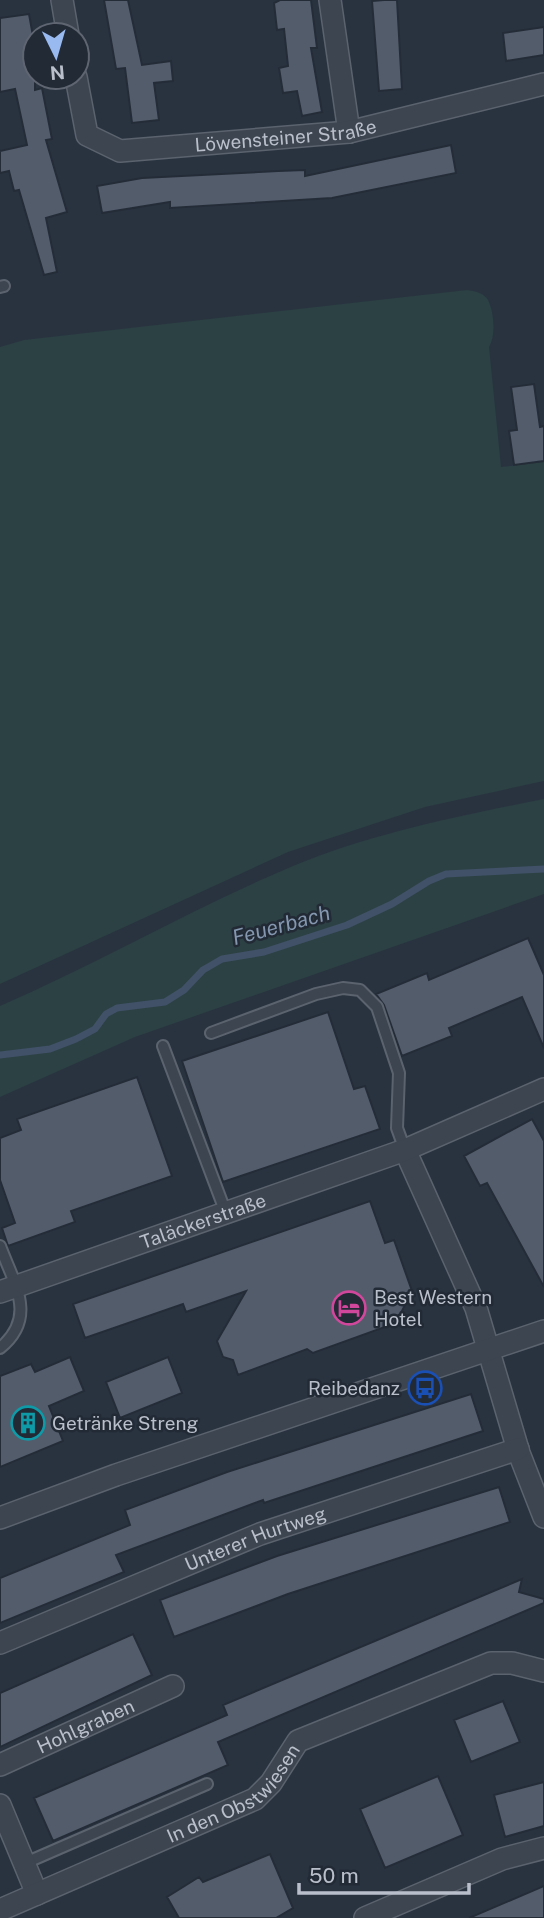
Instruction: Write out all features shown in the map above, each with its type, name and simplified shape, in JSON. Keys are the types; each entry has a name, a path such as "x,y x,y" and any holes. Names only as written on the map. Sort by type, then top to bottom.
{"street":[{"path":"62,0 66,21"},
{"path":"330,0 349,132"},
{"name":"Löwensteiner Straße","path":"79,91 87,135 120,150 349,132 544,84"},
{"name":"Taläckerstraße","path":"8,1289 405,1150 544,1089"},
{"path":"405,1150 476,1308 518,1448 544,1517"},
{"path":"0,1518 116,1475 544,1331"},
{"name":"Unterer Hurtweg","path":"0,1643 260,1534 518,1448"},
{"name":"In den Obstwiesen","path":"0,1910 255,1799 271,1783 298,1741 491,1663 512,1663 544,1671"},
{"name":"Hohlgraben","path":"0,1765 173,1686"},
{"path":"0,1805 37,1894"},
{"path":"365,1918 502,1859 544,1849"}],"lane":[{"path":"211,1033 316,994 343,988 359,990 377,1007 399,1073 397,1128 405,1150"},
{"path":"163,1046 226,1213"},
{"path":"0,1246 8,1289 22,1320 13,1338 0,1348"},
{"path":"23,1864 207,1784"}],"green space":[{"path":"467,290 484,296 492,311 493,330 489,347 501,467 544,462 544,781 425,807 288,852 0,984 0,347 24,340"},
{"path":"544,799 544,894 135,1037 0,1097 0,1006 219,900 323,854 417,826"}],"building":[{"path":"104,0 128,0 142,65 171,61 173,81 154,83 159,120 132,123 125,68 116,69"},
{"path":"280,0 311,0 317,48 311,48 322,112 302,116 297,91 283,93 279,68 288,66 284,29 277,30 274,3"},
{"path":"397,0 402,89 379,91 372,1"},
{"path":"29,14 30,21 21,21 21,91 43,91 52,139 46,140 67,212 46,218 57,272 44,275 19,190 14,191 9,171 0,173 0,151 27,145 15,89 0,92 0,18"},
{"path":"544,27 544,55 506,61 503,33"},
{"path":"451,145 456,173 332,198 170,208 170,202 102,213 97,186 142,178 278,171 305,170 305,176"},
{"path":"534,384 540,427 544,426 544,461 514,465 509,431 517,430 511,387"},
{"path":"528,938 544,975 544,1048 522,997 449,1028 452,1036 402,1056 384,1005 376,994 427,973 429,980"},
{"path":"328,1012 354,1089 365,1086 380,1129 223,1182 182,1061"},
{"path":"137,1077 172,1176 71,1211 75,1222 8,1246 2,1228 15,1223 0,1180 0,1138 21,1130 17,1119"},
{"path":"532,1119 544,1141 544,1287 487,1183 480,1186 464,1156"},
{"path":"370,1201 385,1243 394,1240 412,1291 396,1323 313,1353 307,1349 238,1375 233,1360 223,1357 217,1341 246,1291 186,1312 183,1304 85,1338 73,1304"},
{"name":"Getränke Streng","path":"70,1357 84,1391 49,1406 63,1441 0,1467 0,1376 31,1364 35,1372"},
{"path":"168,1357 182,1393 120,1418 106,1382"},
{"path":"471,1394 483,1431 264,1503 263,1500 116,1555 124,1572 0,1623 0,1578 130,1525 125,1510 227,1472"},
{"path":"499,1487 510,1522 288,1594 174,1637 160,1600 277,1556"},
{"path":"522,1579 519,1592 544,1599 544,1603 218,1742 228,1765 53,1841 34,1798 227,1715 223,1705"},
{"path":"133,1634 152,1675 0,1747 0,1693"},
{"path":"503,1701 520,1742 471,1762 454,1720"},
{"path":"438,1776 463,1835 385,1868 360,1809"},
{"path":"544,1782 544,1826 505,1837 494,1795"},
{"path":"270,1854 293,1908 276,1918 179,1918 167,1897 199,1877 203,1882"},
{"path":"544,1886 544,1918 469,1918"}],"waterway":[{"name":"Feuerbach","path":"0,1055 50,1049 76,1039 95,1029 106,1014 117,1008 165,1002 184,990 203,970 222,959 264,952 347,925 446,874 544,869"}],"place":[{"name":"Best Western Hotel","path":"349,1308"},
{"name":"Reibedanz","path":"425,1388"},
{"name":"Getränke Streng","path":"28,1423"}]}
